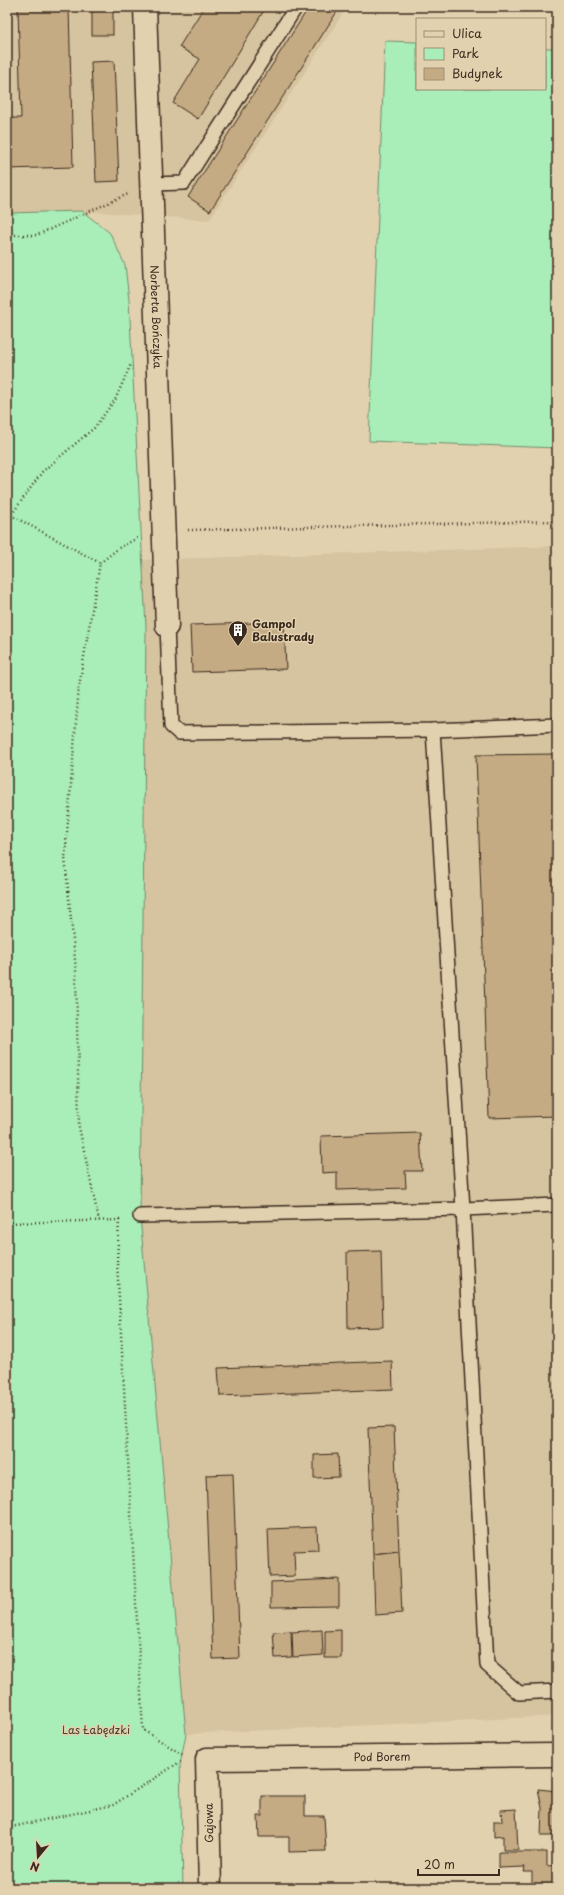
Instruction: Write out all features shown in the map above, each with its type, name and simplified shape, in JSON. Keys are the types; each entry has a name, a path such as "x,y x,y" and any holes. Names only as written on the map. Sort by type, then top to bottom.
{"street":[{"name":"Norberta Bończyka","path":"144,7 152,184 167,626"},
{"name":"Pod Borem","path":"207,1759 557,1755"},
{"name":"Gajowa","path":"207,1759 210,1888"}],"lane":[{"path":"152,184 184,183 296,7"},
{"path":"167,626 171,726 179,733 433,730 557,725"},
{"path":"433,730 463,1208 487,1665 519,1693 557,1691"},
{"path":"140,1216 557,1205"}],"path":[{"path":"7,235 37,235 152,184"},
{"path":"7,521 42,472 94,428 115,400 133,359"},
{"path":"7,513 10,516 100,563"},
{"path":"99,1221 79,1127 76,970 65,858 79,686 100,563 119,548 140,537 163,531 557,521"},
{"path":"7,1223 119,1220 140,1216"},
{"path":"7,1828 113,1805 186,1757 143,1730 117,1262 119,1220"}],"shaded area":[{"path":"7,7 347,7 209,220 82,211 7,213"},
{"path":"557,546 557,1716 186,1734 140,1216 146,627 143,560"}],"green space":[{"path":"385,41 416,42 416,90 546,90 546,48 557,48 557,448 369,441"},
{"name":"Las Łabędzki","path":"82,211 110,233 125,265 129,300 146,627 140,1216 186,1734 180,1764 183,1888 7,1888 7,213"}],"building":[{"path":"18,7 69,7 73,167 7,169 7,118 21,118"},
{"path":"92,7 113,7 113,35 92,35"},
{"path":"204,7 266,7 198,119 173,103 200,59 179,47"},
{"path":"309,7 340,7 210,211 188,197"},
{"path":"114,61 119,181 96,182 91,62"},
{"name":"Gampol Balustrady","path":"284,622 286,669 192,672 190,625"},
{"path":"557,754 557,1116 489,1118 476,755"},
{"path":"420,1133 422,1171 405,1171 406,1188 337,1190 337,1172 322,1173 321,1136"},
{"path":"381,1251 383,1327 348,1328 347,1252"},
{"path":"392,1361 393,1389 220,1396 218,1368"},
{"path":"394,1427 399,1551 373,1554 368,1428"},
{"path":"338,1454 339,1477 314,1478 314,1455"},
{"path":"233,1474 240,1658 213,1659 206,1475"},
{"path":"317,1527 318,1550 294,1551 295,1576 270,1577 268,1529"},
{"path":"399,1551 402,1613 375,1615 373,1554"},
{"path":"339,1579 339,1606 271,1607 271,1582"},
{"path":"322,1630 323,1655 293,1657 292,1632"},
{"path":"341,1630 341,1658 325,1658 325,1631"},
{"path":"291,1631 292,1657 275,1658 273,1632"},
{"path":"538,1789 557,1791 557,1836 541,1836 542,1808"},
{"path":"262,1796 305,1796 305,1816 324,1816 326,1851 289,1852 289,1837 259,1837 258,1816 262,1816"},
{"path":"516,1809 518,1850 503,1850 503,1836 494,1837 494,1821 502,1821 501,1810"},
{"path":"499,1852 547,1852 547,1866 557,1865 557,1888 526,1888 526,1885 532,1885 532,1872 524,1872 525,1867 499,1868"},
{"path":"320,1886 320,1888 257,1887"}],"place":[{"name":"Gampol Balustrady","path":"238,647"}]}
